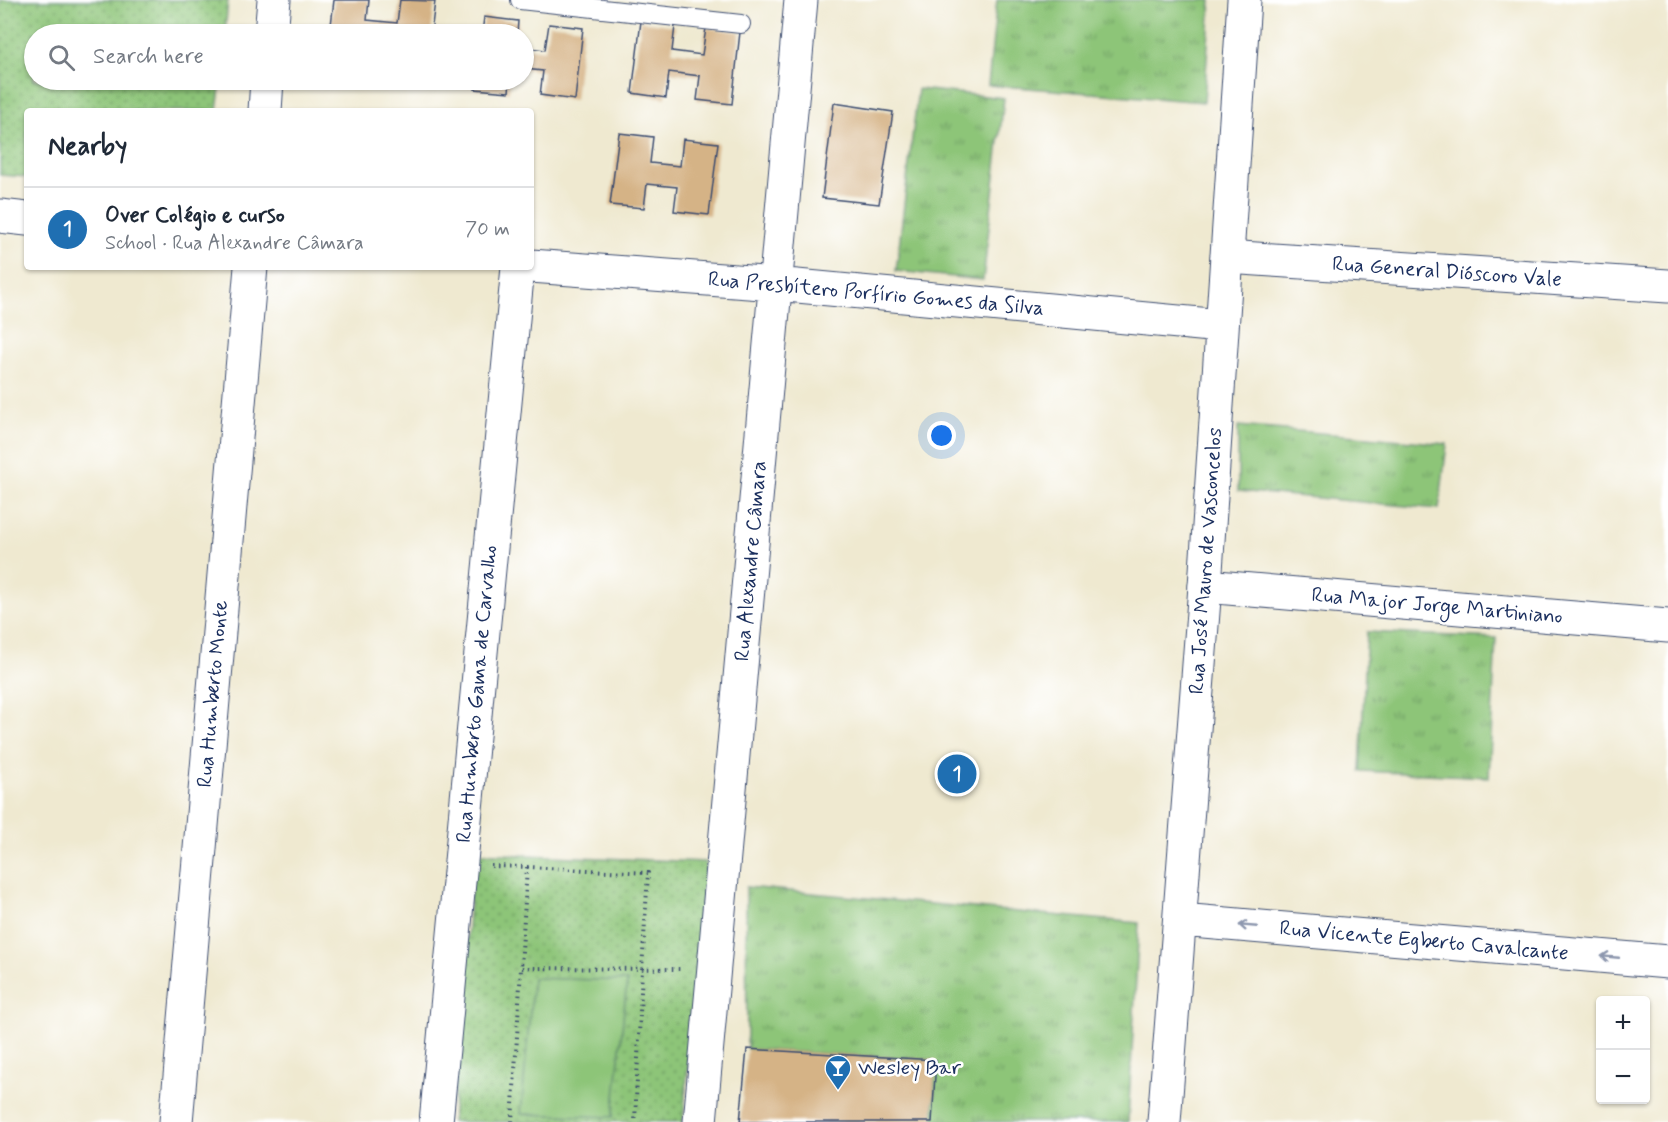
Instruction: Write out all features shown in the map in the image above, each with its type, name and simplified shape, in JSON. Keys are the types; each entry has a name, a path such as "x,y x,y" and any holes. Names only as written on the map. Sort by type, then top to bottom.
{"street":[{"path":"272,24 274,0"},
{"name":"Rua Alexandre Câmara","path":"700,1122 801,0"},
{"name":"Rua José Mauro de Vasconcelos","path":"1164,1122 1205,586 1244,0"},
{"path":"265,108 266,90"},
{"path":"0,216 24,219"},
{"name":"Rua General Dióscoro Vale","path":"1227,257 1668,286"},
{"name":"Rua Presbítero Porfírio Gomes da Silva","path":"534,266 776,284 1221,326"},
{"name":"Rua Humberto Monte","path":"176,1122 251,270"},
{"name":"Rua Humberto Gama de Carvalho","path":"436,1122 518,270"},
{"name":"Rua Major Jorge Martiniano","path":"1205,586 1668,626"},
{"name":"Rua Vicente Egberto Cavalcante","path":"1181,920 1668,962"}],"lane":[{"path":"520,0 618,5 741,24"}],"path":[{"path":"481,866 648,873 635,1122"},
{"path":"512,1122 527,867"},
{"path":"521,969 682,969 681,981"}],"green space":[{"path":"0,0 228,0 226,24 24,24 24,90 220,90 217,108 24,108 24,177 0,175"},
{"path":"997,0 1211,0 1204,102 988,85"},
{"path":"918,89 1004,98 983,280 896,271"},
{"path":"1238,426 1447,444 1439,509 1238,491"},
{"path":"1367,632 1496,638 1489,777 1360,771"},
{"path":"474,853 706,862 683,1122 452,1122"},
{"path":"746,887 1139,923 1128,1122 934,1122 935,1060 747,1049"},
{"path":"533,978 627,981 613,1117 521,1114"}],"building":[{"path":"334,0 369,0 367,20 397,23 400,0 435,1 432,24 331,24"},
{"path":"484,17 518,21 518,24 483,24"},
{"path":"641,21 675,26 672,51 702,55 706,28 740,32 732,104 697,100 700,76 669,72 666,98 632,93"},
{"path":"549,24 583,28 575,100 540,95 543,71 534,70 534,48 545,50"},
{"path":"486,90 509,90 509,92"},
{"path":"834,103 893,112 879,204 822,198"},
{"path":"619,133 653,137 650,163 680,166 683,139 718,143 709,215 674,211 677,187 647,184 644,208 610,205"},
{"name":"Wesley Bar","path":"747,1049 936,1060 932,1122 740,1122"}],"place":[{"name":"Over Colégio e curso","path":"957,774"},
{"name":"Wesley Bar","path":"838,1091"}]}
